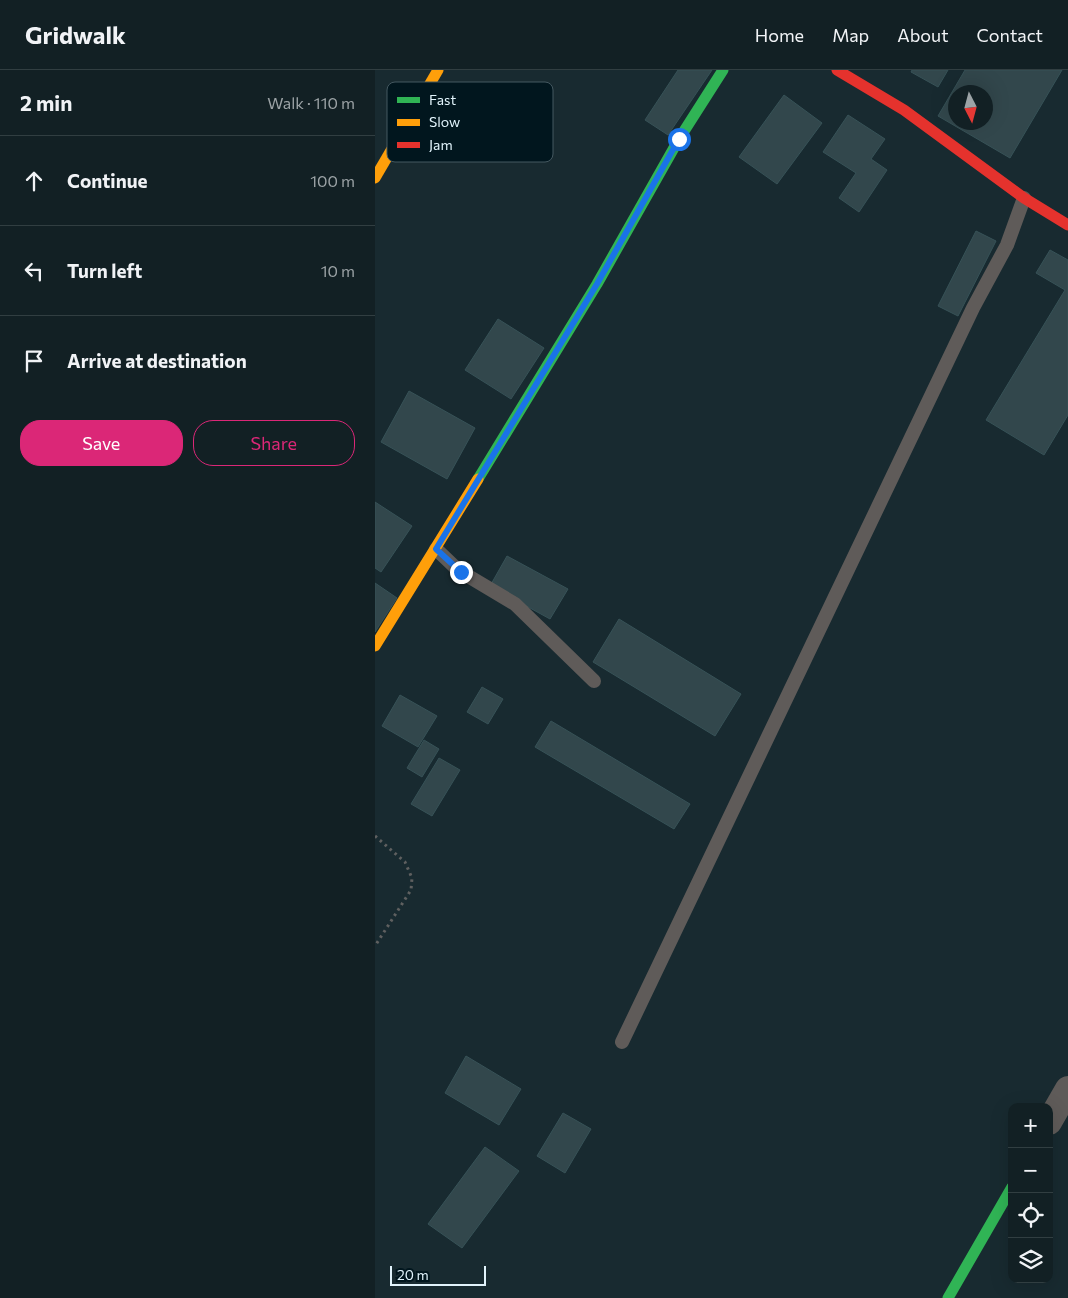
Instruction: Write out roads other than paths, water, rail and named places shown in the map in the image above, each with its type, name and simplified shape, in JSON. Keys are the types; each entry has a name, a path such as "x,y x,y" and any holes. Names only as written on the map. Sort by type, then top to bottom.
{"street":[{"path":"431,82 438,70"},
{"path":"375,646 597,284 679,139 723,70"},
{"path":"837,70 904,110 1024,198 1068,225"},
{"path":"375,178 387,157"},
{"path":"1053,1115 1068,1089"},
{"path":"948,1298 1009,1193"}],"lane":[{"path":"622,1042 973,308 1007,245 1024,198"},
{"path":"436,549 458,570 515,604 594,681"}]}
